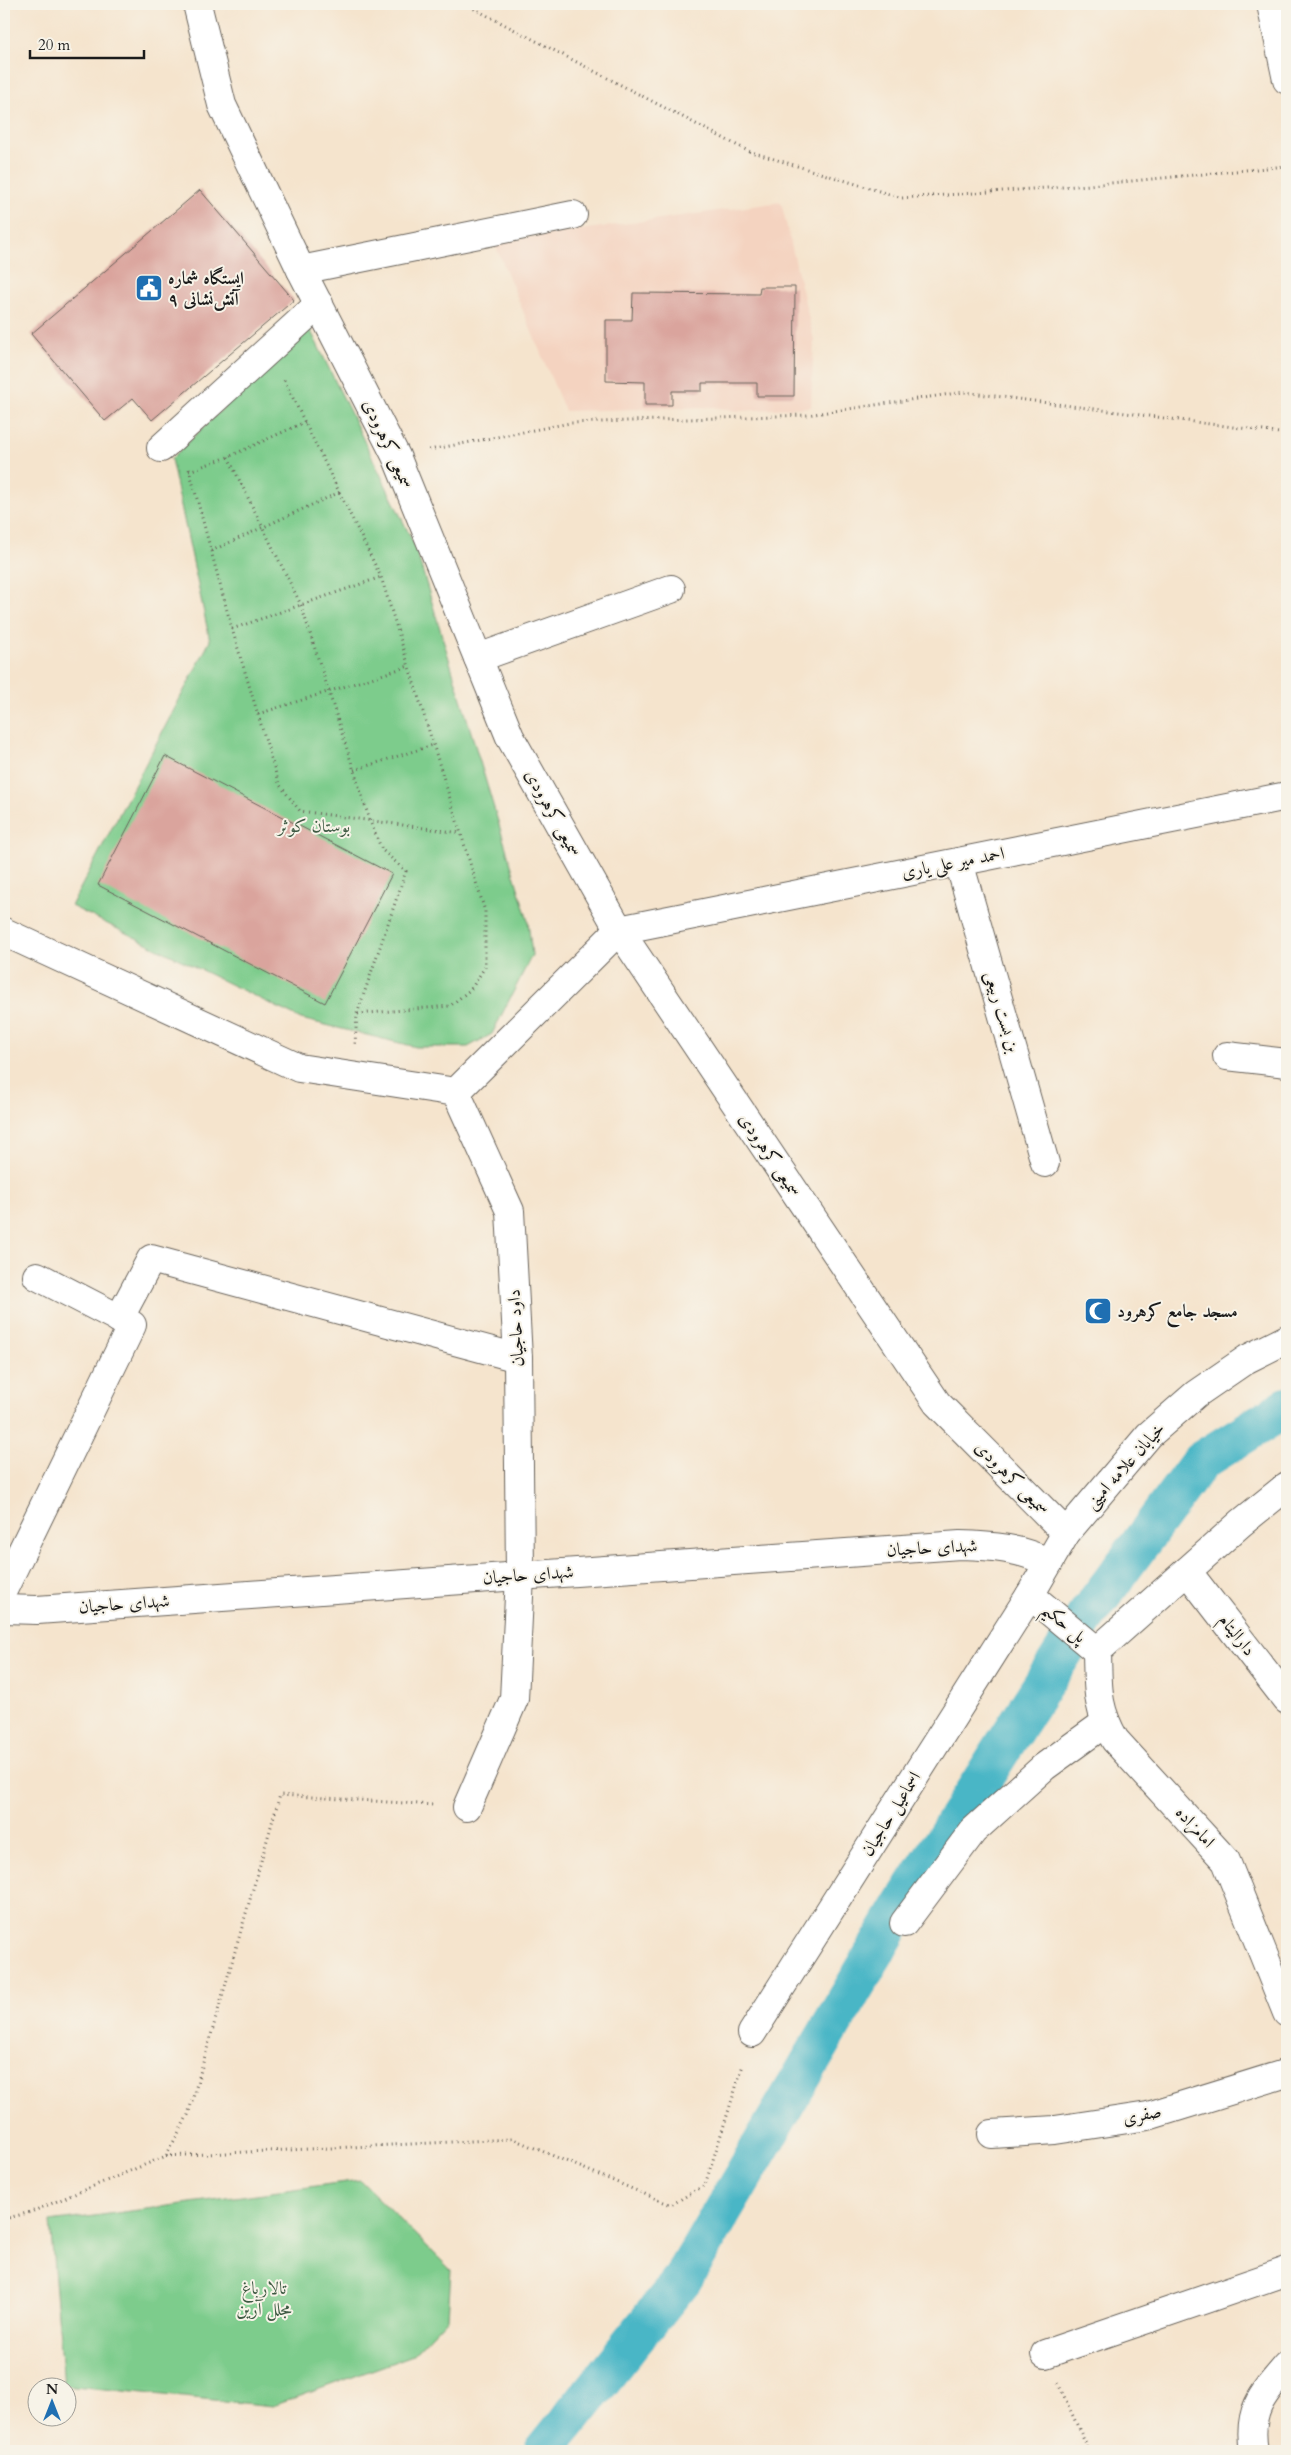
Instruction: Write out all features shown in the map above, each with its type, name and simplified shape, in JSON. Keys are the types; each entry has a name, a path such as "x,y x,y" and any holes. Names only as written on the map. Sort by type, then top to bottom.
{"street":[{"name":"سمیعی کرهرودی","path":"197,4 222,105 301,270 396,456 510,737 619,930 937,1403 1066,1533"},
{"path":"1271,4 1287,80"},
{"path":"301,270 573,215"},
{"path":"169,440 319,304"},
{"path":"478,658 671,589"},
{"name":"احمد میر علی یاری","path":"619,930 1287,796"},
{"name":"بن بست ربیعی","path":"959,862 1045,1163"},
{"path":"4,932 299,1068 456,1092 619,930"},
{"path":"1228,1056 1287,1063"},
{"name":"داود حاجیان","path":"456,1092 510,1212 518,1358 520,1576 514,1699 467,1807"},
{"path":"119,1319 151,1259 518,1358"},
{"path":"4,1588 132,1325 37,1276"},
{"name":"خیابان علامه امینی","path":"1049,1562 1066,1533 1155,1429 1196,1394 1247,1359 1287,1339"},
{"path":"1097,1651 1272,1496 1287,1486"},
{"name":"شهدای حاجیان","path":"4,1609 47,1610 960,1545 994,1546 1022,1550 1049,1562"},
{"name":"اسماعیل حاجیان","path":"752,2033 1030,1595 1049,1562"},
{"name":"دارالیتام","path":"1187,1571 1287,1700"},
{"name":"پل حکیم","path":"1030,1595 1097,1651"},
{"name":"امامزاده","path":"1097,1651 1098,1702 1105,1722 1115,1740 1226,1861 1287,2013"},
{"path":"904,1923 973,1830 1044,1767 1105,1722"},
{"name":"صفری","path":"992,2134 1054,2130 1148,2116 1287,2073"},
{"path":"1045,2354 1287,2271"},
{"path":"1254,2451 1251,2435 1254,2410 1266,2390 1287,2366"}],"path":[{"path":"465,4 748,151 902,198 1090,186 1287,166"},
{"path":"228,457 301,605 370,821 382,850 406,871 357,1014 450,1006 471,989 485,967 485,911 381,577 269,349"},
{"path":"396,456 570,423 807,415 964,392 1287,434"},
{"path":"189,470 228,457 305,422"},
{"path":"169,440 189,470 232,629 280,784 300,811 461,834"},
{"path":"211,551 340,492"},
{"path":"232,629 381,577"},
{"path":"258,714 408,666"},
{"path":"354,770 433,745"},
{"path":"166,2156 188,2115 280,1795 467,1807"},
{"path":"4,2219 31,2212 166,2156 512,2140 671,2205 705,2185 752,2033"},
{"path":"1045,2354 1089,2451"}],"shaded area":[{"path":"781,202 814,340 811,407 739,411 713,407 565,411 494,242"}],"green space":[{"name":"بوستان کوثر","path":"308,325 415,546 528,921 532,955 492,1034 468,1047 416,1047 301,1019 71,906 210,641 171,459"},
{"name":"تالارباغ مجلل آرین","path":"360,2180 451,2270 448,2318 413,2355 273,2406 78,2386 78,2378 63,2378 50,2222"}],"building":[{"path":"200,190 294,300 152,420 133,398 105,421 31,334"},
{"path":"760,287 795,287 794,396 757,396 757,383 702,383 702,391 672,391 672,405 645,405 645,382 606,381 606,320 632,320 633,293 759,294"},
{"path":"165,756 392,874 325,1003 98,885"}],"waterway":[{"path":"544,2451 682,2280 902,1906 1085,1618 1201,1461 1287,1407"}],"place":[{"name":"ایستگاه شماره ۹ آتش‌نشانی","path":"149,288"},
{"name":"مسجد جامع کرهرود","path":"1098,1311"}]}
